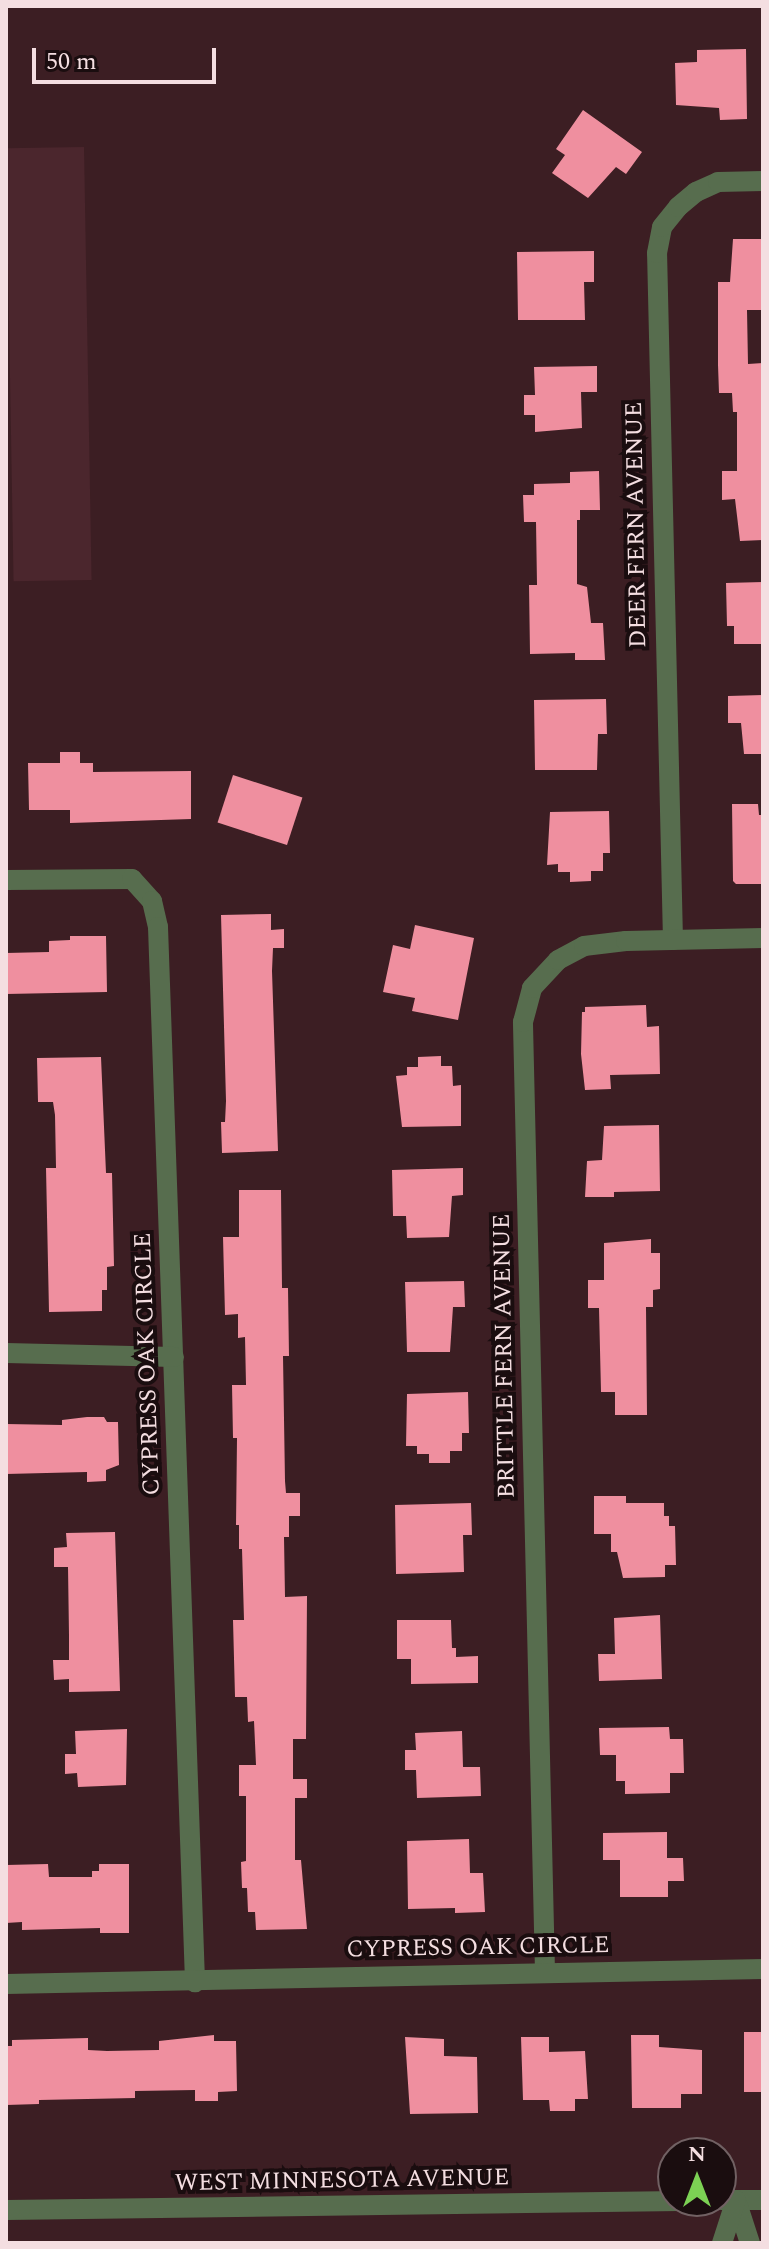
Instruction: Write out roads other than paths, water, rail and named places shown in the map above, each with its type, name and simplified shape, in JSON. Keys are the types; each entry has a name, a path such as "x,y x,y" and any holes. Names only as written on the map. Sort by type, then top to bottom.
{"street":[{"name":"DEER FERN AVENUE","path":"673,940 657,253 662,227 678,207 696,192 718,182 763,181"},
{"name":"CYPRESS OAK CIRCLE","path":"6,880 132,879 152,901 158,927 195,1982"},
{"name":"BRITTLE FERN AVENUE","path":"545,1972 523,1022 532,988 558,960 584,946 763,938"},
{"path":"6,1353 174,1357"},
{"name":"CYPRESS OAK CIRCLE","path":"6,1984 763,1969"},
{"path":"737,2200 763,2200"},
{"name":"WEST MINNESOTA AVENUE","path":"6,2210 657,2201"},
{"path":"737,2216 750,2243"},
{"path":"722,2243 726,2217"}]}
